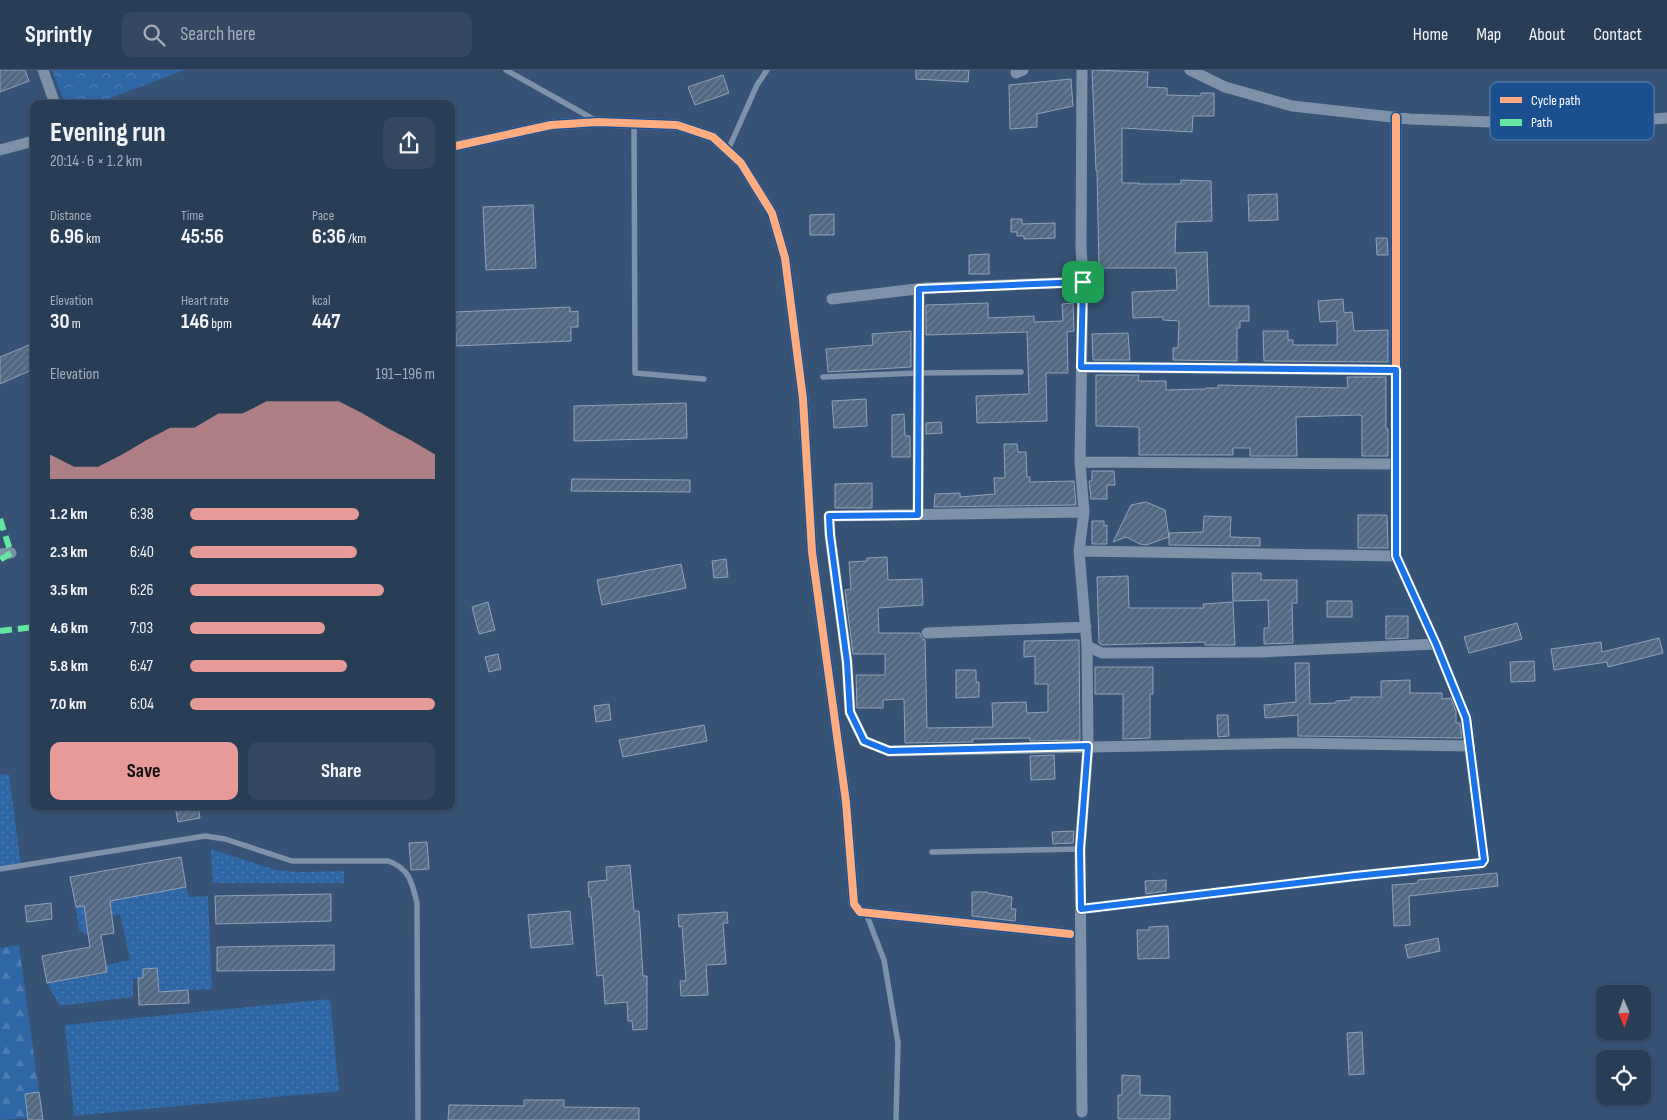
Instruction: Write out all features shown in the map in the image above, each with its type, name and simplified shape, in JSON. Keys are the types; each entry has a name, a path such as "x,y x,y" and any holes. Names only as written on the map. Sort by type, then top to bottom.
{"street":[{"path":"43,70 54,100"},
{"path":"1082,70 1081,248 1083,282 1080,462 1084,512 1079,551 1088,646 1088,746 1080,849 1082,1112"},
{"path":"1190,70 1225,87 1292,106 1396,117 1490,121"},
{"path":"1081,909 1355,876 1482,863 1484,860 1466,718 1436,644 1396,556 1396,117"},
{"path":"1654,119 1667,118"},
{"path":"455,146 551,125 598,122 677,124 713,137 741,163 772,212 785,258 803,399 812,552 846,802 854,904 860,912 866,913 1070,934"},
{"path":"0,150 30,143"},
{"path":"832,299 919,289 1083,282"},
{"path":"918,515 919,289"},
{"path":"1081,367 1396,370"},
{"path":"1080,462 1396,464"},
{"path":"1084,512 829,516 847,662 850,712 864,741 889,751 1291,743 1470,746"},
{"path":"1079,551 1396,556"},
{"path":"928,632 1086,626"},
{"path":"1088,646 1102,653 1250,652 1436,644"}],"lane":[{"path":"506,70 598,122"},
{"path":"728,150 757,85 767,70"},
{"path":"634,123 636,373 704,379"},
{"path":"823,377 918,372 1021,372"},
{"path":"0,869 205,836 225,839 292,861 388,860 398,864 405,869 418,903 418,1120"},
{"path":"932,852 1080,849"},
{"path":"866,913 884,960 898,1043 896,1120"}],"green space":[{"path":"52,70 185,70 105,100 63,100"},
{"path":"9,774 21,866 0,869 0,775"},
{"path":"211,849 276,870 298,872 344,871 344,883 213,883"},
{"path":"186,887 189,897 208,896 212,989 159,992 157,968 143,969 143,978 133,979 133,997 60,1006 47,983 107,973 106,965 130,960 120,914 111,916 89,936 79,930 76,907"},
{"path":"19,945 39,1092 25,1095 28,1118 0,1120 0,948"},
{"path":"330,999 339,1091 74,1116 65,1025"}],"building":[{"path":"0,70 25,70 29,81 0,92"},
{"path":"916,70 969,70 968,82 916,79"},
{"path":"1092,70 1148,72 1147,87 1167,88 1167,95 1201,96 1201,93 1214,93 1214,116 1193,116 1192,132 1122,128 1122,183 1181,184 1181,180 1211,181 1212,221 1176,222 1175,253 1207,252 1209,306 1249,306 1249,321 1240,321 1240,328 1237,328 1237,361 1173,360 1173,348 1178,348 1179,321 1163,320 1163,317 1133,318 1132,292 1177,290 1176,268 1099,268"},
{"path":"723,75 729,93 695,105 688,87"},
{"path":"1071,79 1073,106 1037,114 1037,127 1010,129 1009,85"},
{"path":"1277,194 1278,220 1249,221 1248,195"},
{"path":"533,205 536,268 486,270 483,207"},
{"path":"834,214 834,235 810,235 810,215"},
{"path":"1011,219 1022,219 1022,224 1055,223 1055,238 1024,239 1024,236 1017,236 1017,232 1011,232"},
{"path":"1376,238 1387,238 1388,255 1377,255"},
{"path":"989,254 989,274 969,274 969,255"},
{"path":"1343,299 1344,313 1352,312 1354,331 1388,330 1388,362 1264,361 1263,331 1288,331 1288,340 1293,340 1293,345 1337,345 1337,321 1320,322 1318,301"},
{"path":"988,303 988,318 1034,316 1034,322 1063,321 1062,304 1073,303 1074,331 1067,332 1068,373 1046,373 1047,421 977,423 976,396 1029,394 1027,332 926,335 926,305"},
{"path":"570,307 570,312 578,311 578,327 571,327 571,341 456,346 455,312"},
{"path":"911,331 911,367 828,372 826,349 873,345 872,334"},
{"path":"1128,333 1130,360 1093,360 1092,334"},
{"path":"30,345 30,371 0,384 0,357"},
{"path":"1096,375 1139,375 1138,381 1166,381 1166,390 1218,388 1218,385 1348,388 1347,377 1386,377 1388,456 1362,456 1362,416 1359,415 1296,417 1297,456 1250,456 1250,448 1233,448 1233,455 1139,455 1139,427 1096,426"},
{"path":"866,399 867,426 834,428 832,401"},
{"path":"686,403 687,438 574,441 574,406"},
{"path":"904,414 905,436 910,436 910,457 892,457 892,415"},
{"path":"941,422 942,433 926,434 926,423"},
{"path":"1004,444 1017,444 1018,452 1026,452 1027,477 1030,477 1030,482 1074,481 1076,505 934,507 935,494 960,493 960,497 995,494 994,478 1005,478"},
{"path":"1092,471 1114,471 1115,485 1107,485 1107,499 1091,499 1089,481 1092,481"},
{"path":"572,479 690,480 690,492 571,491"},
{"path":"872,483 872,508 835,508 835,484"},
{"path":"1146,502 1165,510 1169,537 1146,545 1126,537 1113,542 1131,505"},
{"path":"1358,515 1387,515 1388,548 1358,548"},
{"path":"1204,516 1231,517 1230,537 1260,538 1260,546 1169,545 1169,533 1203,532"},
{"path":"1092,521 1104,521 1104,526 1107,525 1107,544 1092,544"},
{"path":"887,557 888,580 922,579 923,605 878,608 879,633 920,633 921,637 925,640 927,728 993,727 992,703 1026,702 1027,713 1048,712 1048,684 1035,684 1035,656 1024,657 1024,641 1079,640 1080,740 1030,741 1030,738 972,739 973,742 905,743 904,699 883,700 883,708 857,708 856,675 885,675 885,654 853,654 845,590 851,589 849,562 867,561 867,558"},
{"path":"726,559 728,577 714,578 712,561"},
{"path":"681,564 686,588 602,605 597,580"},
{"path":"1232,573 1261,573 1261,580 1297,580 1297,603 1292,603 1293,643 1264,644 1264,628 1269,628 1268,600 1233,601"},
{"path":"1128,576 1129,608 1204,608 1203,604 1233,602 1235,645 1205,645 1205,642 1102,645 1099,643 1097,577"},
{"path":"1327,601 1352,601 1352,617 1327,617"},
{"path":"488,602 495,630 479,634 472,607"},
{"path":"1386,616 1408,616 1408,638 1386,639"},
{"path":"1517,623 1522,639 1469,653 1464,637"},
{"path":"1659,638 1663,653 1608,667 1607,662 1554,670 1551,649 1601,642 1602,652"},
{"path":"498,654 501,669 489,672 485,657"},
{"path":"1534,661 1535,681 1511,682 1510,662"},
{"path":"1295,663 1309,663 1310,704 1336,703 1336,701 1351,700 1351,697 1381,697 1381,681 1410,680 1410,693 1442,693 1442,699 1451,698 1456,711 1456,723 1460,723 1462,738 1298,736 1298,715 1265,718 1264,705 1296,702"},
{"path":"1095,667 1153,667 1153,694 1150,694 1150,738 1123,739 1123,694 1095,694"},
{"path":"956,670 976,670 976,682 979,682 979,697 956,698"},
{"path":"609,704 611,720 596,722 594,706"},
{"path":"1217,715 1228,715 1229,736 1218,737"},
{"path":"704,725 707,741 623,757 619,740"},
{"path":"1054,755 1055,779 1031,780 1030,756"},
{"path":"176,810 199,810 200,818 178,822"},
{"path":"1074,831 1073,843 1053,844 1052,832"},
{"path":"427,842 429,869 411,870 409,843"},
{"path":"181,857 186,887 110,901 114,933 101,935 107,972 47,983 42,956 90,947 84,906 76,907 70,877"},
{"path":"630,865 634,911 639,911 643,976 647,976 647,1029 633,1030 632,1021 628,1021 627,1002 605,1004 603,975 597,976 591,897 589,897 588,882 607,880 606,867"},
{"path":"1497,873 1498,886 1409,896 1410,925 1394,926 1392,885 1418,883 1418,880"},
{"path":"1166,880 1166,891 1146,894 1145,881"},
{"path":"972,892 987,892 1012,897 1011,909 1016,909 1015,921 972,916"},
{"path":"331,894 331,921 216,924 215,896"},
{"path":"51,903 52,919 27,922 25,906"},
{"path":"570,911 573,944 531,948 528,915"},
{"path":"727,912 728,923 723,923 726,964 706,965 708,995 681,996 680,981 686,981 682,926 679,927 678,915"},
{"path":"1168,926 1169,958 1138,959 1137,930 1149,930 1149,927"},
{"path":"1438,938 1440,951 1408,958 1405,945"},
{"path":"334,945 334,970 217,971 217,947"},
{"path":"157,968 159,992 188,990 189,1003 139,1005 138,978 143,978 143,969"},
{"path":"1362,1032 1364,1074 1349,1075 1347,1033"},
{"path":"1122,1075 1140,1076 1140,1095 1170,1096 1170,1119 1118,1119 1118,1095 1122,1095"},
{"path":"39,1092 43,1120 28,1120 25,1094"},
{"path":"524,1100 564,1100 564,1107 639,1108 639,1120 448,1120 449,1105 524,1106"}],"marked path":[{"path":"0,519 11,553 0,560"},
{"path":"0,631 30,627"}],"cycle path":[{"path":"1081,909 1355,876 1479,864 1483,860 1467,718 1396,556 1396,117"},
{"path":"455,146 551,125 598,122 677,125 713,137 741,163 772,213 785,258 803,399 812,552 846,802 854,904 860,912 1070,934"}],"route":[{"path":"1083,282 1081,367 1396,370 1396,556 1436,644 1466,718 1484,860 1482,863 1355,876 1081,909 1080,849 1088,746 889,751 864,741 850,712 847,662 829,516 918,515 919,289 1083,282"}]}
